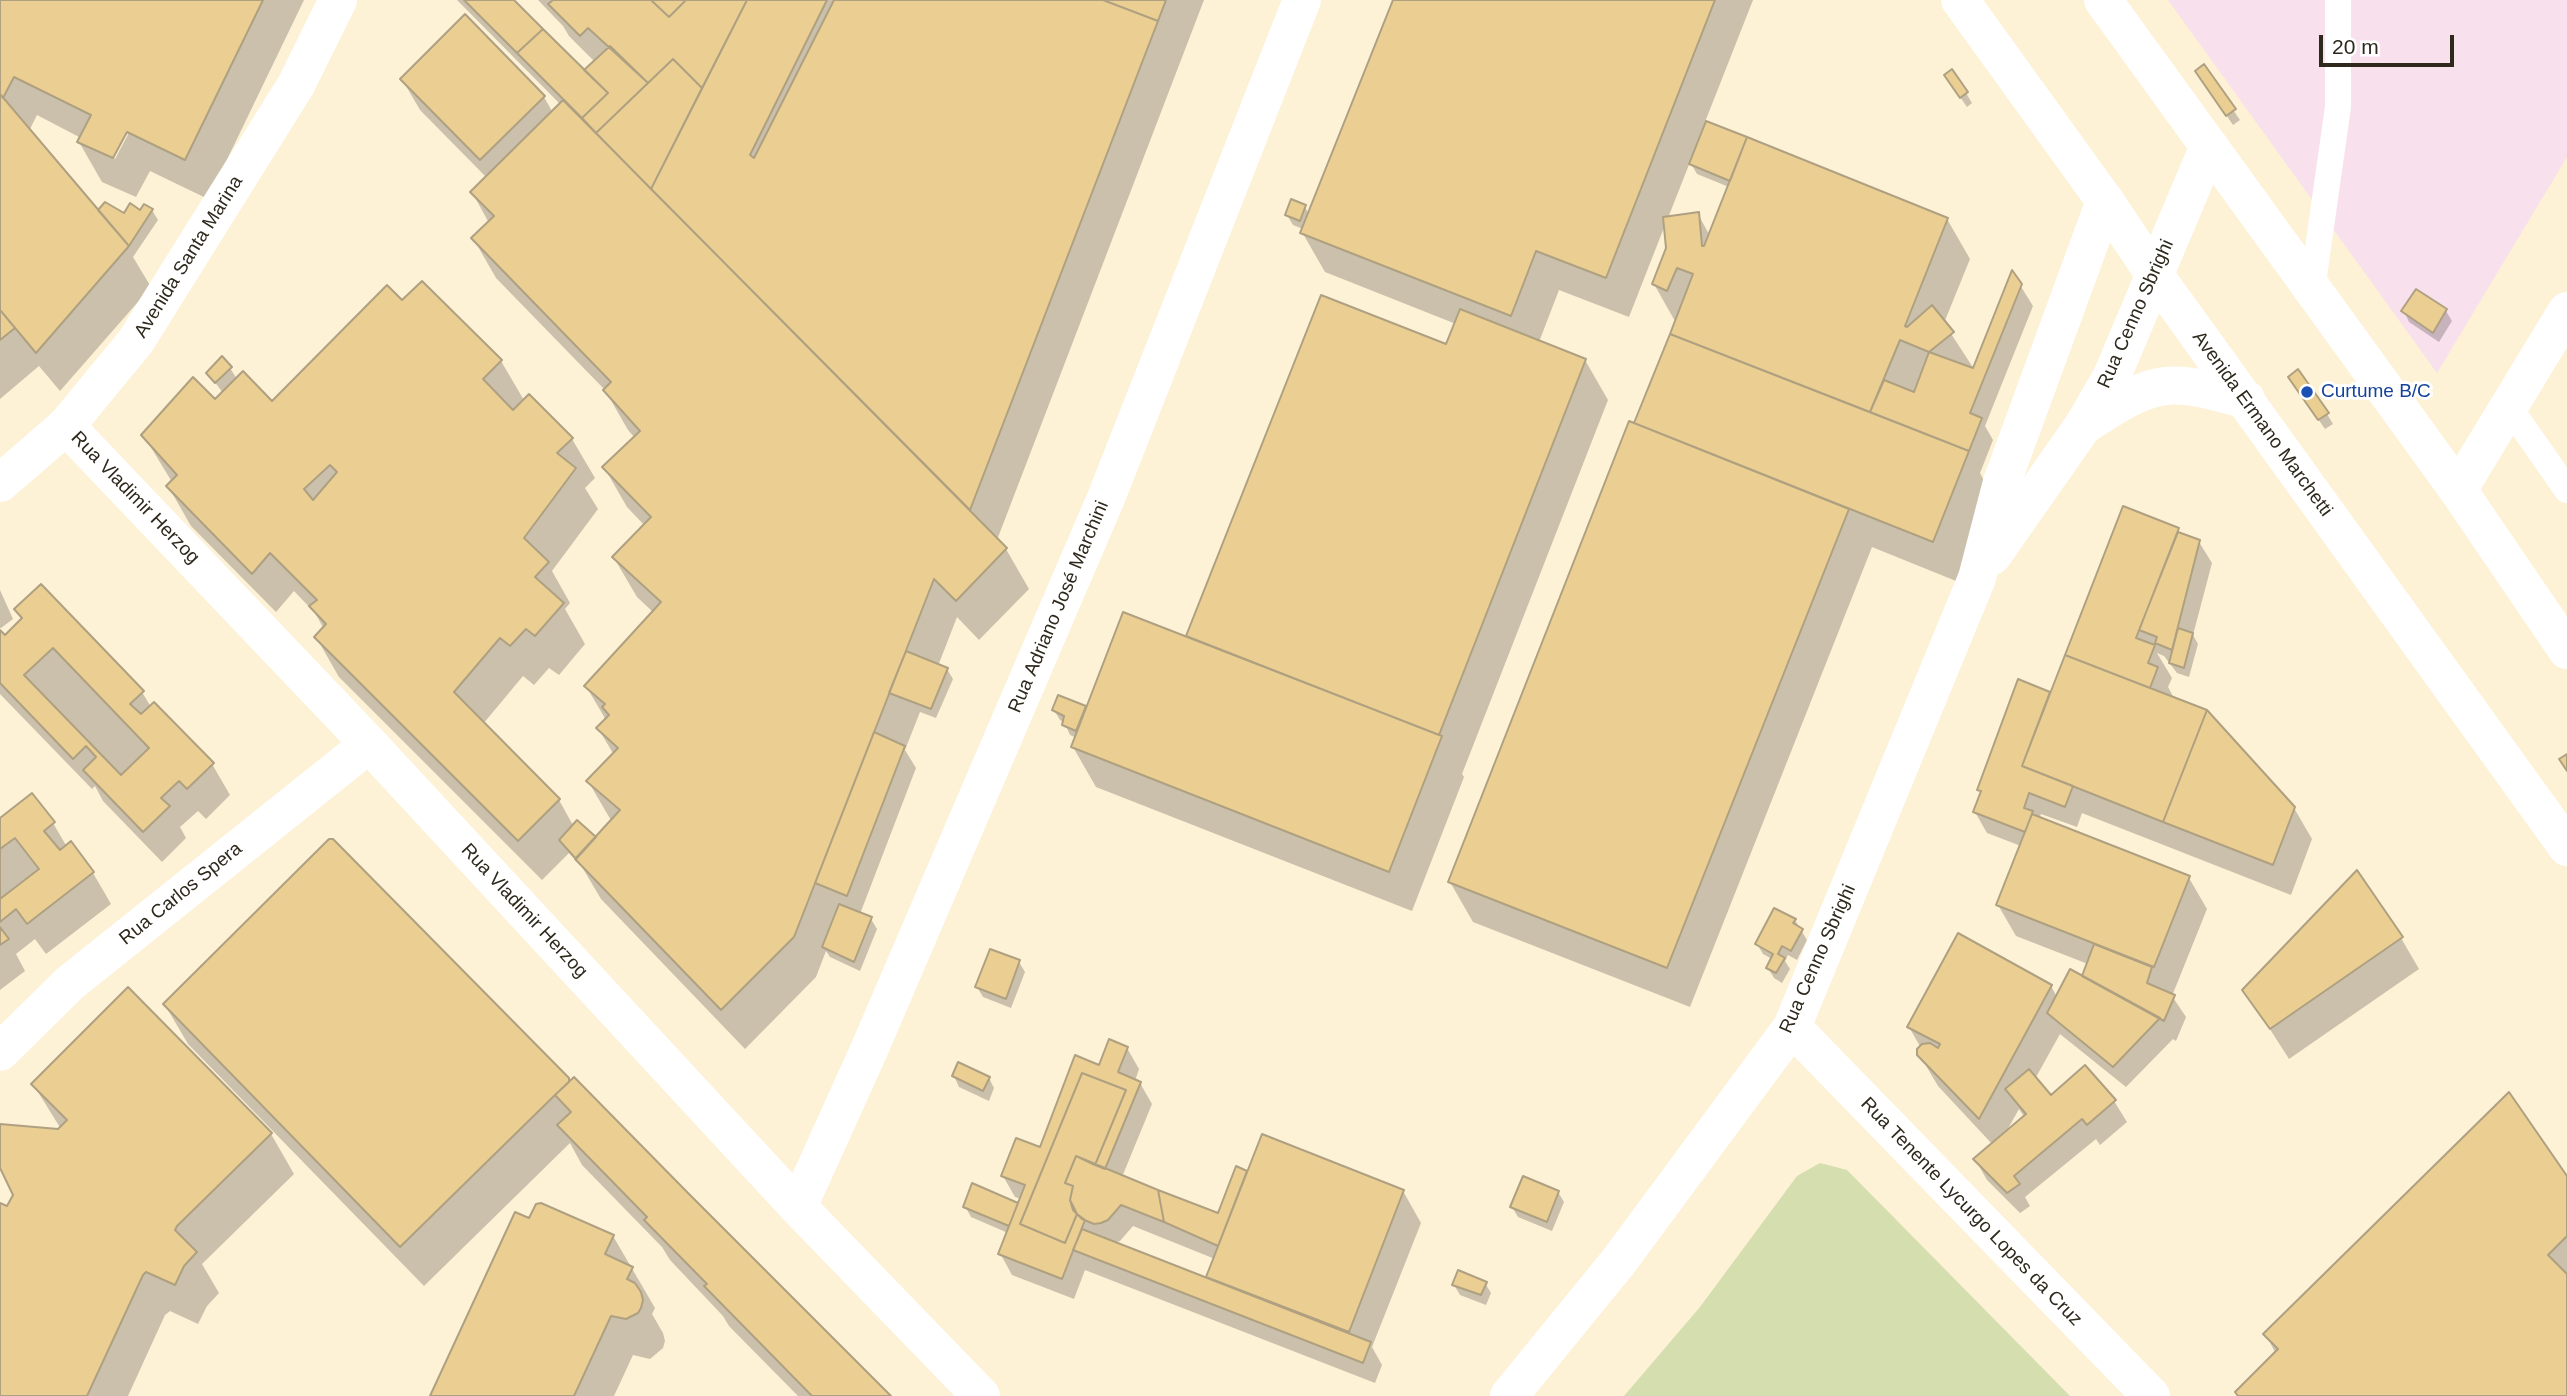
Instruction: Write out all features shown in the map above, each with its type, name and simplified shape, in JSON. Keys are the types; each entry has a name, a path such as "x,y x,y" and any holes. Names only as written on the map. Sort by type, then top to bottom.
{"street":[{"name":"Avenida Santa Marina","path":"0,483 66,426 136,341 296,85 338,0"},
{"name":"Rua Adriano José Marchini","path":"798,1207 869,1049 1106,498 1302,0"},
{"name":"Avenida Ermano Marchetti","path":"1960,0 2567,847"},
{"path":"2104,0 2458,490 2567,650"},
{"name":"Rua Cenno Sbrighi","path":"1977,578 2083,426 2112,376 2209,146"},
{"name":"Rua Cenno Sbrighi","path":"1509,1396 1619,1261 1791,1027 1977,578 2001,482 2105,201"},
{"path":"2458,490 2567,311"},
{"path":"2083,426 2142,391 2166,386 2190,387 2246,400"},
{"name":"Rua Vladimir Herzog","path":"66,426 369,744 798,1207 981,1396"},
{"name":"Rua Carlos Spera","path":"0,1052 70,983 369,744"},
{"name":"Rua Tenente Lycurgo Lopes da Cruz","path":"1791,1027 2151,1396"}],"lane":[{"path":"2312,289 2337,107 2338,0"},
{"path":"2509,407 2567,490"}],"shaded area":[{"path":"2168,0 2567,0 2567,157 2437,373"}],"green space":[{"path":"1820,1163 1847,1170 2070,1396 1624,1396 1700,1307 1797,1176"}],"building":[{"path":"0,0 263,0 185,160 127,132 113,158 77,142 91,115 14,77 3,98 0,94"},
{"path":"464,0 514,0 543,29 517,53"},
{"path":"553,0 651,0 669,17 686,0 747,0 702,88 673,59 648,83 588,28 580,36 548,4"},
{"path":"651,0 686,0 669,17"},
{"path":"747,0 827,0 750,155 754,158 834,0 1103,0 1158,21 970,510 651,189"},
{"path":"1103,0 1166,0 1158,21"},
{"path":"1393,0 1715,0 1606,278 1536,251 1511,316 1300,233"},
{"path":"465,14 545,96 480,160 400,79"},
{"path":"543,29 608,93 582,118 517,53"},
{"path":"610,46 648,83 596,133 582,118 608,93 584,70"},
{"path":"673,59 702,88 651,189 596,133"},
{"path":"2204,64 2236,109 2226,116 2195,71"},
{"path":"1952,69 1968,92 1960,98 1944,75"},
{"path":"0,94 129,246 36,353 0,310"},
{"path":"563,100 1007,548 956,601 934,579 794,937 721,1010 575,859 620,810 586,781 618,748 596,728 609,715 602,707 605,704 584,686 661,602 612,557 651,517 602,467 640,431 603,390 611,382 471,238 494,216 470,192"},
{"path":"1706,121 1747,137 1730,181 1689,164"},
{"path":"1747,137 1948,218 1905,326 1932,305 1954,332 1929,352 1900,340 1870,412 1670,334 1693,274 1677,268 1667,291 1652,284 1666,248 1663,217 1699,212 1704,246"},
{"path":"1291,199 1306,205 1300,221 1285,215"},
{"path":"105,202 124,213 130,203 140,210 144,204 153,209 129,246 98,210"},
{"path":"2012,270 2022,284 1970,413 1982,418 1969,451 1870,412 1884,380 1914,392 1929,352 1973,368"},
{"path":"422,281 502,360 483,379 513,410 529,394 573,438 557,453 576,468 524,538 549,562 535,577 564,603 535,636 526,629 510,646 500,638 454,692 560,799 518,841 314,637 326,624 309,606 317,600 270,553 252,574 166,486 177,475 141,435 193,377 215,399 243,371 272,401 387,285 402,300","holes":["330,465 337,472 313,500 304,489"]},
{"path":"2416,289 2447,309 2433,333 2401,311"},
{"path":"1321,295 1446,344 1460,309 1586,359 1439,735 1186,636"},
{"path":"0,310 15,328 0,340"},
{"path":"1670,334 1969,451 1933,542 1634,423"},
{"path":"222,356 232,367 215,383 206,373"},
{"path":"2298,369 2329,413 2318,420 2288,377"},
{"path":"1629,421 1849,509 1667,968 1448,882"},
{"path":"2123,506 2179,528 2136,638 2155,645 2148,663 2158,667 2150,688 2065,655"},
{"path":"2178,532 2200,540 2172,650 2155,643 2157,637 2139,630"},
{"path":"41,584 144,691 130,704 141,714 154,702 214,763 187,789 179,781 161,798 170,806 143,832 83,770 96,757 86,746 73,759 0,683 0,630 5,635 22,618 14,609"},
{"path":"1123,612 1442,736 1389,872 1071,747"},
{"path":"2178,628 2193,633 2184,668 2169,663"},
{"path":"53,648 149,748 121,775 24,675"},
{"path":"906,651 948,668 931,709 889,693"},
{"path":"2065,655 2207,710 2163,822 2022,766"},
{"path":"2018,679 2050,692 2022,766 2073,786 2065,807 2029,793 2024,808 2033,811 2025,832 1973,812 1981,791 1977,790"},
{"path":"1058,695 1086,706 1076,731 1062,725 1064,716 1052,710"},
{"path":"2207,710 2295,807 2273,865 2163,822"},
{"path":"874,732 905,746 847,896 815,883"},
{"path":"2567,754 2567,771 2559,759"},
{"path":"32,793 55,822 44,831 60,850 71,841 94,872 27,924 16,909 0,922 0,818"},
{"path":"2032,814 2190,876 2154,967 1996,905"},
{"path":"577,820 596,837 576,859 559,840"},
{"path":"15,838 39,869 0,899 0,849"},
{"path":"329,839 333,839 569,1078 569,1082 400,1247 163,1004"},
{"path":"2357,870 2403,937 2270,1029 2242,990"},
{"path":"839,904 872,917 854,962 822,947"},
{"path":"1774,908 1796,919 1793,923 1803,929 1791,951 1782,946 1778,954 1785,958 1776,973 1766,968 1773,954 1755,944"},
{"path":"0,927 9,939 0,945"},
{"path":"1958,933 2052,985 1979,1119 1917,1055 1917,1049 1922,1044 1930,1043 1938,1048 1940,1044 1907,1027"},
{"path":"2094,944 2152,967 2147,983 2175,995 2164,1021 2082,976"},
{"path":"990,949 1020,960 1006,999 975,987"},
{"path":"2070,969 2160,1018 2113,1067 2047,1013"},
{"path":"128,987 272,1133 177,1226 175,1230 197,1252 184,1266 175,1285 146,1272 143,1275 87,1396 0,1396 0,1203 7,1206 13,1195 0,1168 0,1124 58,1129 67,1120 31,1084"},
{"path":"1109,1039 1128,1047 1118,1072 1141,1082 1105,1169 1095,1165 1126,1090 1082,1073 1020,1224 1065,1243 1077,1214 1085,1220 1062,1279 998,1254 1025,1185 1001,1176 1016,1138 1040,1147 1075,1055 1099,1065"},
{"path":"958,1062 990,1077 983,1091 952,1076"},
{"path":"2085,1065 2116,1100 2087,1125 2082,1119 2014,1176 2020,1184 2007,1193 1973,1159 2026,1114 2005,1089 2029,1069 2051,1095"},
{"path":"1082,1073 1126,1090 1095,1165 1076,1156 1065,1183 1073,1186 1070,1200 1077,1214 1065,1243 1020,1224"},
{"path":"574,1077 891,1396 812,1396 704,1286 707,1284 644,1220 647,1217 557,1125 571,1112 555,1095"},
{"path":"2509,1092 2567,1176 2567,1236 2548,1255 2567,1274 2567,1396 2238,1396 2235,1392 2278,1349 2263,1334"},
{"path":"1262,1134 1404,1190 1349,1332 1206,1277"},
{"path":"1076,1156 1158,1190 1164,1222 1121,1205 1108,1220 1101,1223 1094,1224 1082,1219 1073,1210 1070,1200 1073,1186 1065,1183"},
{"path":"1236,1166 1247,1171 1218,1246 1164,1222 1158,1190 1218,1213"},
{"path":"1523,1176 1559,1191 1547,1222 1510,1207"},
{"path":"972,1183 1018,1203 1009,1226 963,1207"},
{"path":"541,1203 614,1235 605,1254 633,1267 627,1279 635,1283 641,1292 641,1308 638,1313 626,1319 611,1316 574,1396 430,1396 515,1212 529,1218 536,1204"},
{"path":"1082,1229 1371,1342 1363,1363 1073,1250"},
{"path":"1458,1270 1487,1282 1481,1295 1452,1285"}],"place":[{"name":"Curtume B/C","path":"2307,392"}]}
